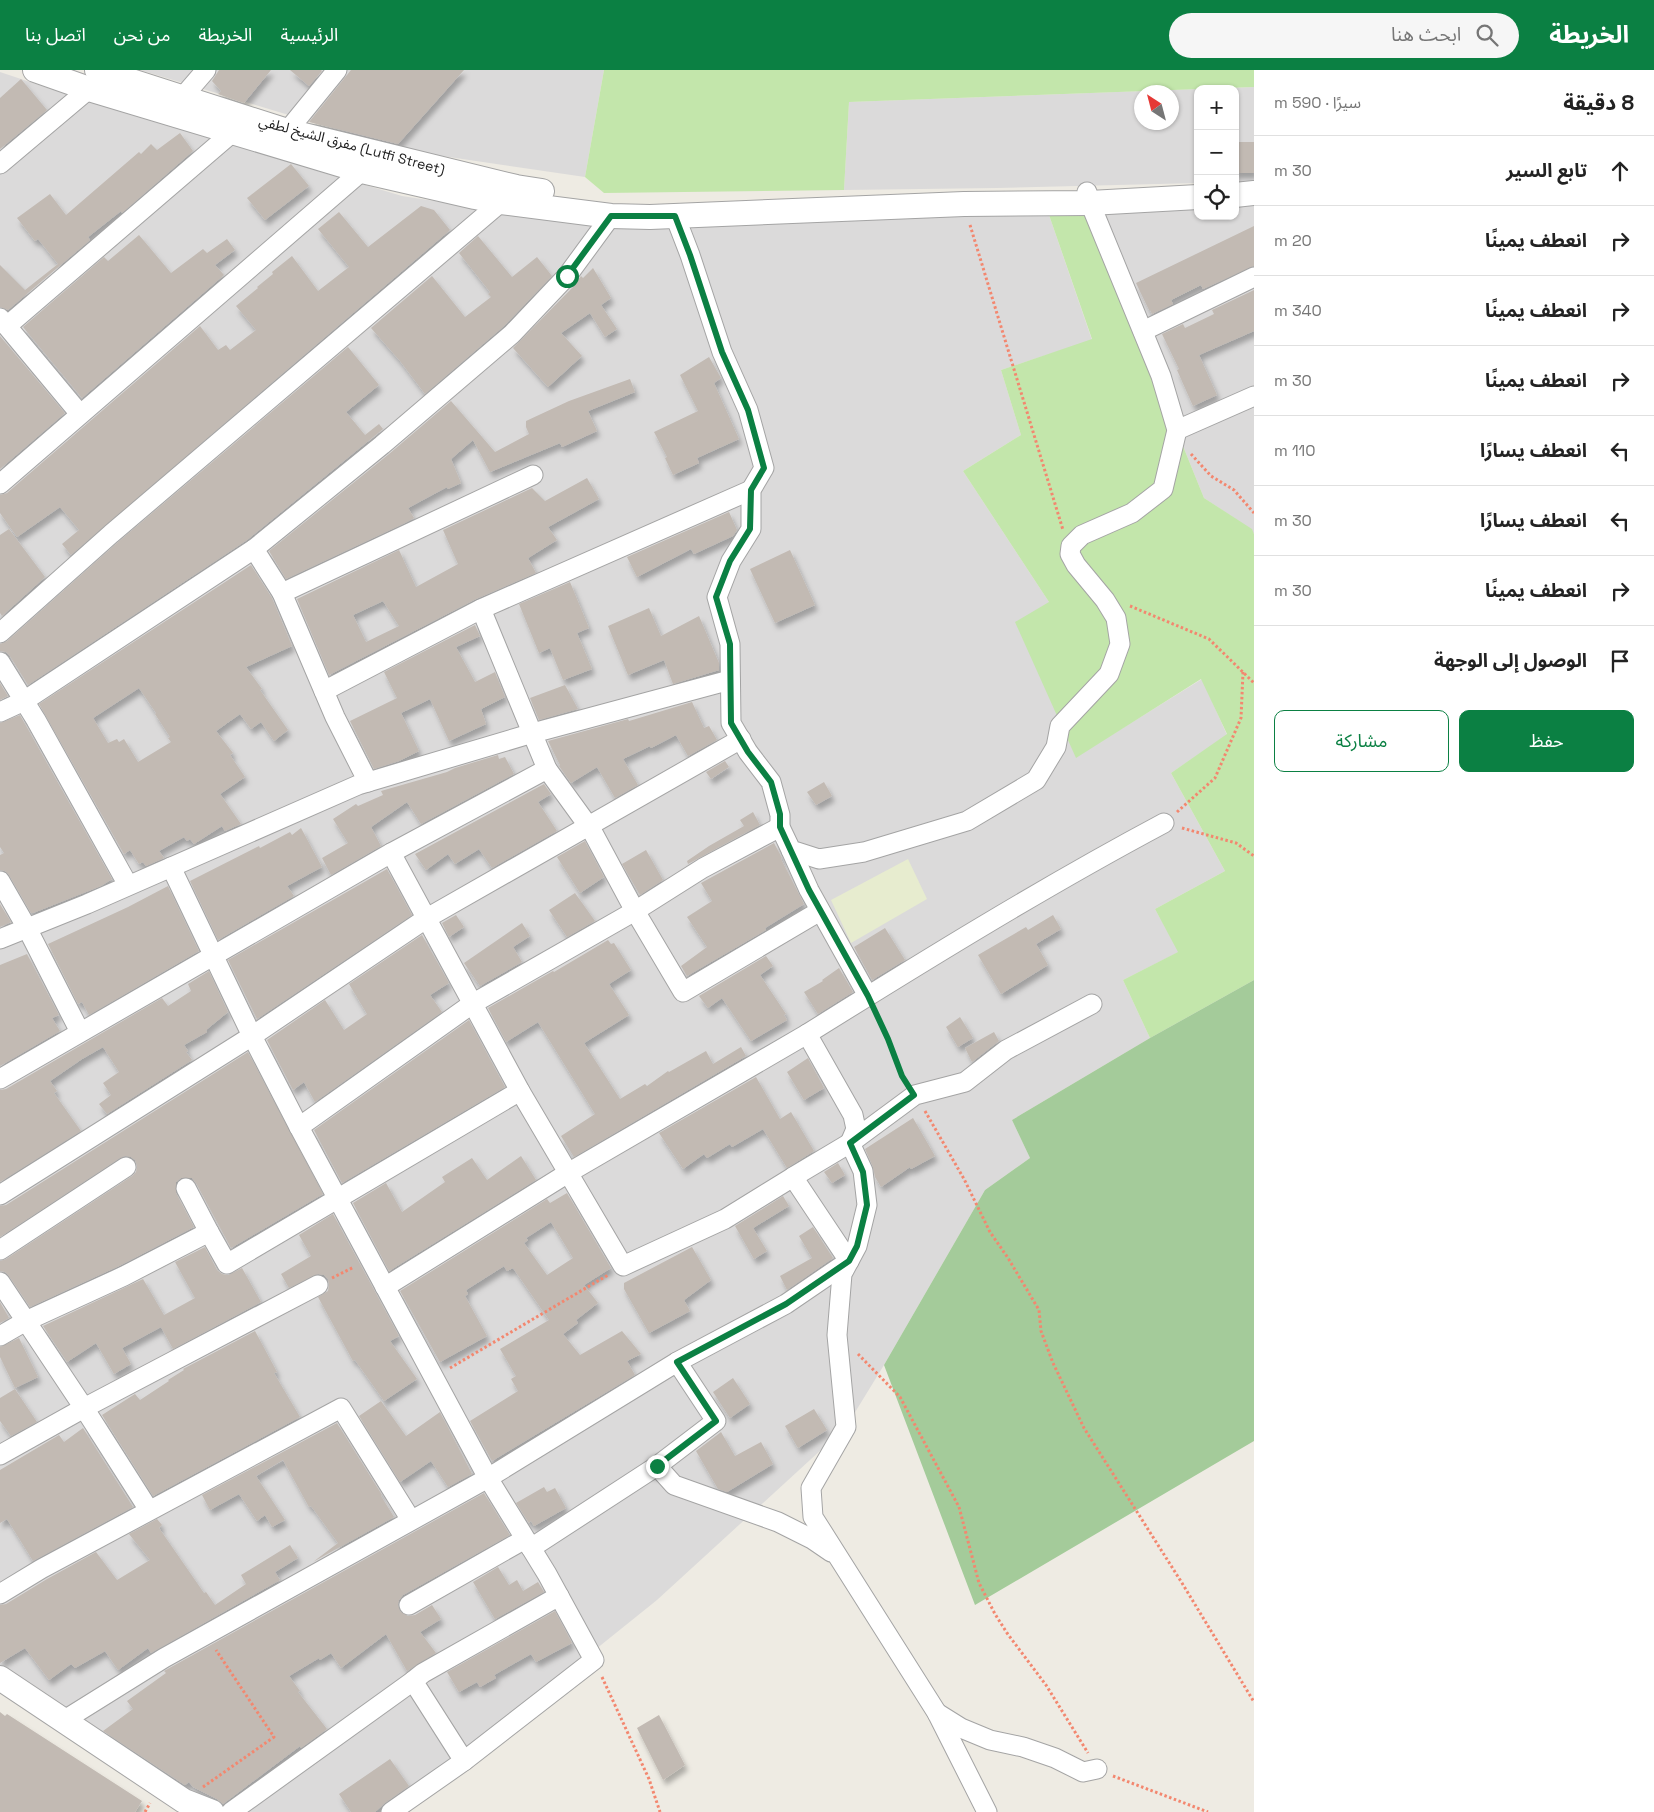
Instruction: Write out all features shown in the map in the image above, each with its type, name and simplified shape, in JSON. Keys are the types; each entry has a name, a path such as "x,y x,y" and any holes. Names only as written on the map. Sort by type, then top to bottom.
{"street":[{"name":"مفرق الشيخ لطفي (Lutfi Street)","path":"35,70 93,80 282,138 380,154 611,209"},
{"path":"176,105 206,70"},
{"path":"337,70 282,138 362,171 501,202 611,209 675,216 1089,198 1194,197"},
{"path":"0,164 93,80"},
{"path":"80,414 3,322 241,125"},
{"path":"0,484 380,154"},
{"path":"1239,183 1254,182"},
{"path":"0,712 24,701 254,549 382,445 512,334 567,276 611,209 648,203 960,193 1089,198 1194,185"},
{"path":"1239,194 1254,193"},
{"path":"791,850 819,859 864,852 967,820 1036,780 1056,748 1060,726 1109,674 1120,644 1116,618 1106,600 1076,565 1070,554 1071,546 1082,535 1132,513 1163,489 1177,430 1161,376 1089,198"},
{"path":"0,633 110,534 501,202"},
{"path":"675,216 722,352 748,410 764,468 751,490 750,529 730,561 716,597 730,644 731,723 748,752 771,782 780,814 780,827 820,911 868,996"},
{"path":"1143,331 1254,277"},
{"path":"1177,430 1254,396"},
{"path":"282,593 533,475"},
{"path":"324,692 482,609 751,490"},
{"path":"254,549 282,593 324,692 368,782"},
{"path":"482,609 547,769 589,826 635,911 683,992 820,911"},
{"path":"0,662 128,885"},
{"path":"0,939 87,904 358,785 533,733 730,680"},
{"path":"0,1196 252,1036 427,918 741,739"},
{"path":"0,1079 213,954 391,853 547,769"},
{"path":"385,1287 568,1173 807,1034 1100,858 1164,823"},
{"path":"299,1127 472,1004 635,911 703,868 780,827"},
{"path":"391,853 520,1091 624,1266 726,1219 850,1143 914,1095 964,1082 1006,1050 1092,1004"},
{"path":"171,867 252,1036 299,1127 488,1478 559,1596 594,1660 464,1761 391,1812"},
{"path":"0,881 27,928 80,1032"},
{"path":"807,1034 853,1115 856,1129 850,1143 863,1172 867,1205 857,1246 842,1274 837,1335 846,1428 811,1488 813,1517 937,1713 987,1812"},
{"path":"186,1188 227,1264 520,1091"},
{"path":"0,1250 126,1167"},
{"path":"793,1177 849,1261"},
{"path":"0,1336 26,1321 124,1276 209,1232"},
{"path":"64,1721 164,1658 488,1478 677,1362 786,1304 849,1261"},
{"path":"0,1282 149,1510"},
{"path":"0,1454 318,1285"},
{"path":"409,1605 528,1544 657,1466 716,1421 677,1362"},
{"path":"0,1594 41,1569 149,1510 341,1408 411,1520"},
{"path":"657,1466 674,1485 778,1522 812,1539 838,1557"},
{"path":"231,1812 423,1673 559,1596"},
{"path":"0,1678 184,1806"},
{"path":"413,1681 464,1761"},
{"path":"0,1692 184,1806 212,1812"},
{"path":"937,1713 961,1728 990,1740 1023,1747 1055,1758 1083,1772 1097,1769"}],"path":[{"path":"964,204 1063,529 1071,546"},
{"path":"1177,430 1193,458 1210,476 1234,490 1254,513"},
{"path":"1106,600 1118,600 1209,639 1254,683"},
{"path":"1164,823 1215,778 1241,718 1243,672"},
{"path":"1164,823 1236,843 1254,856"},
{"path":"868,996 888,1039 902,1076 927,1114 964,1179 990,1232 1039,1310 1041,1331 1053,1363 1084,1428 1187,1591 1254,1702"},
{"path":"318,1285 370,1259"},
{"path":"434,1378 624,1266"},
{"path":"837,1335 900,1397 959,1507 979,1583 995,1614 1046,1685 1080,1738 1097,1769 1208,1812"},
{"path":"184,1806 274,1737 206,1635"},
{"path":"594,1660 649,1779 660,1812"}],"shaded area":[{"path":"140,70 604,70 585,177 408,151"},
{"path":"0,72 90,102 402,196 585,224 1048,212 1092,340 1001,370 1021,435 963,471 1049,602 1076,757 1202,679 1227,735 1171,773 1225,871 1155,909 1179,952 1123,980 1150,1038 1012,1120 1030,1158 985,1190 846,1427 657,1600 454,1763 380,1812 222,1812 0,1676"},
{"path":"1254,87 1254,181 1239,182 1239,88"},
{"path":"1194,89 1194,183 844,190 849,102 1134,91 1134,130 1179,130 1179,90"},
{"path":"1239,204 1254,204 1254,534 1251,529 1204,498 1087,209 1194,206 1194,220 1239,220"}],"green space":[{"path":"604,70 1254,70 1254,87 1194,85 1194,89 1179,90 1179,85 1134,85 1134,91 849,102 844,190 604,193 585,177"},
{"path":"1087,209 1204,498 1252,529 1254,534 1254,980 1150,1038 1123,980 1178,952 1155,909 1225,871 1171,773 1227,734 1201,679 1076,758 1015,622 1049,602 963,471 1021,435 1001,370 1092,339 1048,212"},
{"path":"908,859 927,899 851,943 831,900"},
{"path":"1254,980 1254,1441 975,1605 884,1365 985,1190 1030,1158 1012,1120 1150,1038"}],"building":[{"path":"219,70 271,70 244,103 218,94 221,91 212,81"},
{"path":"290,70 321,70 322,71 309,86"},
{"path":"351,70 464,70 398,144 309,122"},
{"path":"21,79 47,110 0,149 0,98"},
{"path":"180,133 193,151 122,213 121,211 88,237 90,240 8,310 0,307 0,265 25,290 58,264 38,239 35,241 17,218 50,194 66,215 139,152 141,154 151,144 157,150"},
{"path":"1239,142 1254,142 1254,173 1239,173"},
{"path":"291,164 309,186 265,220 247,198"},
{"path":"421,206 434,210 450,230 71,555 62,544 79,530 60,507 17,537 0,513 0,495 7,493 200,326 218,350 226,345 230,350 256,330 236,306 292,256 318,291 349,267 318,229 339,212 368,247"},
{"path":"1254,226 1254,266 1203,289 1201,285 1171,300 1173,304 1152,314 1136,283"},
{"path":"139,235 171,273 203,249 207,253 227,239 235,250 215,265 224,275 82,398 23,327 104,257 108,261"},
{"path":"478,236 512,277 537,257 552,276 504,326 425,394 400,361 371,328 432,276 465,317 491,297 488,294 490,292 459,253"},
{"path":"593,268 611,298 601,305 617,329 605,337 590,313 561,333 582,356 548,387 513,348 573,287 581,276 583,278"},
{"path":"1254,290 1254,331 1199,355 1217,395 1193,406 1177,370 1179,369 1162,334 1183,324 1185,328 1214,314 1212,310"},
{"path":"0,336 65,413 0,469"},
{"path":"348,347 379,385 346,412 365,435 379,424 383,429 247,540 28,685 10,656 6,652 0,651 0,644 7,641 118,542"},
{"path":"709,357 721,378 714,383 739,439 697,458 699,463 673,475 665,458 667,457 654,432 698,411 680,375"},
{"path":"630,379 635,392 588,411 597,431 562,447 560,443 490,472 473,440 451,459 461,483 448,489 447,487 408,508 414,518 405,523 286,579 269,551 451,401 495,452 529,434 526,421 569,401"},
{"path":"587,478 599,499 548,527 557,540 528,558 536,573 476,599 329,675 297,599 399,550 416,587 458,564 443,530 532,488 545,501","holes":["383,601 399,626 366,642 353,615"]},
{"path":"729,512 737,530 733,536 694,554 691,549 637,577 627,557"},
{"path":"9,529 45,577 2,616 0,613 0,535"},
{"path":"790,550 815,605 775,623 750,569"},
{"path":"251,565 272,598 292,646 246,667 288,730 274,741 261,722 251,729 240,714 216,731 233,753 230,755 245,777 220,794 241,824 225,831 222,826 194,844 190,839 187,841 184,837 159,851 164,858 146,866 143,862 139,864 130,850 124,854 39,704","holes":["139,688 156,713 171,742 138,762 124,739 119,742 117,739 108,743 93,718"]},
{"path":"570,582 589,628 577,633 592,669 563,680 550,648 539,653 519,604"},
{"path":"649,608 661,636 699,616 719,663 719,670 673,684 664,660 628,675 608,626"},
{"path":"475,625 480,636 456,647 475,682 495,672 505,697 481,709 486,724 449,741 430,699 401,713 419,751 399,761 374,769 350,721 397,698 384,672"},
{"path":"0,683 8,696 0,700"},
{"path":"565,685 578,709 539,720 530,698"},
{"path":"692,702 704,728 709,726 717,740 688,756 676,735 651,748 650,746 623,759 638,785 615,798 597,767 571,783 559,766 548,741 628,719 629,721"},
{"path":"20,715 112,879 101,886 33,913 31,913 9,875 5,871 0,870 0,855 4,853 0,847 0,723"},
{"path":"498,755 499,759 505,757 514,774 421,824 407,802 371,827 381,846 331,875 322,858 348,843 333,819 356,804 358,806 383,795 381,791"},
{"path":"725,761 729,767 711,779 706,772"},
{"path":"824,782 832,796 816,805 807,792"},
{"path":"544,784 551,794 538,802 557,831 492,868 479,849 455,864 448,854 426,870 415,854"},
{"path":"753,812 760,825 688,864 687,861 709,846 744,826 740,820"},
{"path":"301,828 322,867 287,886 294,896 218,940 190,881 290,832 292,835"},
{"path":"585,841 604,877 580,893 557,857"},
{"path":"774,843 804,904 765,928 766,930 687,976 681,966 707,947 687,917 712,901 701,883"},
{"path":"646,850 663,880 640,895 622,864"},
{"path":"387,869 412,915 257,1019 228,960"},
{"path":"168,886 199,951 89,1015 82,1002 78,1004 48,944 128,907"},
{"path":"575,893 595,921 567,937 549,910"},
{"path":"0,904 11,922 0,927"},
{"path":"456,915 464,927 449,937 442,923"},
{"path":"1053,915 1061,929 1036,944 1048,965 1001,994 978,955 1026,927 1028,930"},
{"path":"522,923 530,936 513,947 522,962 480,986 464,963"},
{"path":"885,928 905,960 872,980 854,947"},
{"path":"422,935 449,983 430,995 442,1012 315,1102 304,1082 293,1090 267,1040 325,1000 344,1030 367,1014 349,984"},
{"path":"608,940 611,944 614,943 631,970 609,984 629,1015 584,1043 620,1099 645,1084 647,1086 668,1071 706,1051 713,1064 741,1047 746,1056 574,1157 561,1136 595,1114 538,1022 506,1042 488,1008"},
{"path":"27,954 59,1015 52,1018 60,1031 0,1066 0,965"},
{"path":"766,956 773,966 760,975 786,1014 784,1015 787,1020 751,1041 722,998 708,1008 699,996"},
{"path":"839,968 853,992 818,1014 804,992 823,981"},
{"path":"209,971 228,1012 206,1030 207,1032 184,1045 188,1051 186,1052 192,1060 107,1114 99,1104 111,1095 103,1083 119,1072 103,1047 82,1059 50,1081 57,1091 54,1093 81,1131 0,1182 0,1090 6,1089 162,998 168,1006 191,991 188,984"},
{"path":"960,1017 973,1038 958,1047 946,1027"},
{"path":"469,1020 505,1087 342,1183 314,1130"},
{"path":"994,1032 999,1041 972,1062 965,1048"},
{"path":"248,1052 323,1194 231,1248 196,1183 192,1178 181,1178 176,1182 176,1193 194,1227 119,1266 30,1307 9,1276 5,1272 0,1271 0,1261 6,1259 132,1176 136,1172 137,1166 135,1160 131,1157 125,1156 120,1158 0,1237 0,1206 6,1205"},
{"path":"808,1058 824,1088 804,1100 787,1072"},
{"path":"756,1077 780,1119 791,1112 814,1151 787,1168 763,1129 732,1147 730,1144 707,1158 704,1154 683,1169 659,1133"},
{"path":"913,1118 935,1156 911,1169 910,1167 881,1187 875,1177 865,1149"},
{"path":"521,1156 536,1180 389,1271 353,1203 386,1183 402,1212 445,1182 442,1177 472,1158 487,1180"},
{"path":"838,1163 845,1175 832,1183 824,1172"},
{"path":"567,1193 611,1268 584,1285 598,1303 576,1320 578,1323 563,1334 580,1355 622,1331 641,1354 627,1361 635,1375 492,1461 470,1421 518,1391 511,1379 516,1376 500,1349 549,1320 513,1268 507,1271 504,1266 466,1290 468,1294 465,1296 487,1336 440,1362 400,1291 547,1199 550,1203","holes":["551,1222 573,1258 547,1275 524,1243 528,1240 526,1238"]},
{"path":"783,1196 789,1206 753,1228 767,1251 754,1259 735,1226"},
{"path":"333,1214 399,1336 390,1341 417,1379 384,1401 355,1360 353,1361 318,1297 328,1291 328,1279 324,1275 318,1274 289,1288 281,1274 311,1256 299,1235"},
{"path":"813,1227 833,1258 787,1290 780,1276 812,1258 799,1236"},
{"path":"205,1247 217,1270 222,1274 228,1275 242,1268 261,1302 173,1349 161,1327 122,1348 131,1364 114,1374 96,1343 67,1362 43,1326 143,1279 164,1315 195,1298 175,1262"},
{"path":"692,1247 711,1280 684,1300 690,1311 649,1333 624,1289 624,1283"},
{"path":"0,1302 9,1318 0,1323"},
{"path":"255,1331 277,1372 274,1373 300,1417 153,1496 102,1415 135,1394 140,1400 169,1381 183,1369"},
{"path":"19,1338 38,1377 15,1388 0,1357 0,1347"},
{"path":"733,1378 750,1404 730,1418 713,1392"},
{"path":"15,1389 37,1422 11,1436 0,1421 0,1398"},
{"path":"381,1401 406,1436 440,1412 472,1474 448,1487 431,1461 400,1482 359,1416"},
{"path":"814,1409 827,1430 798,1448 785,1426"},
{"path":"337,1423 394,1517 313,1562 338,1543 311,1506 309,1507 283,1460 256,1476 285,1520 272,1527 265,1515 257,1521 239,1494 210,1510 202,1495"},
{"path":"83,1428 133,1507 33,1561 7,1519 0,1523 0,1470 59,1435 64,1442"},
{"path":"721,1432 735,1456 761,1442 773,1464 727,1492 718,1489 696,1451"},
{"path":"544,1487 547,1492 555,1488 566,1508 534,1526 531,1521 529,1523 516,1503"},
{"path":"484,1493 510,1535 403,1595 399,1600 400,1611 408,1616 415,1615 432,1605 441,1619 420,1632 436,1653 407,1671 386,1634 341,1668 331,1653 289,1676 300,1691 298,1692 327,1729 301,1748 300,1746 223,1804 193,1787 189,1782 185,1785 103,1731 133,1709 127,1701 166,1673 164,1671"},
{"path":"157,1519 162,1525 159,1528 204,1593 206,1592 215,1605 246,1584 241,1575 290,1545 298,1558 275,1572 280,1580 151,1653 148,1648 118,1670 105,1651 75,1668 71,1664 49,1680 25,1648 0,1663 0,1605 6,1604 96,1552 117,1580 150,1560 129,1534"},
{"path":"498,1567 509,1585 517,1580 523,1591 538,1582 544,1592 495,1619 473,1582"},
{"path":"555,1611 572,1643 536,1662 531,1654 494,1675 496,1678 480,1687 477,1682 459,1692 447,1672"},
{"path":"0,1712 5,1716 7,1714 142,1801 135,1812 0,1812"},
{"path":"659,1715 685,1765 663,1780 637,1728"},
{"path":"390,1759 409,1786 375,1812 351,1812 339,1794"}],"route":[{"path":"567,276 611,216 675,216 722,352 748,410 764,468 751,490 750,529 730,561 716,597 730,644 731,723 748,752 771,782 780,814 780,827 809,890 868,996 888,1039 902,1076 914,1095 850,1143 863,1172 867,1205 857,1246 849,1261 786,1304 677,1362 716,1421 657,1466"}]}
